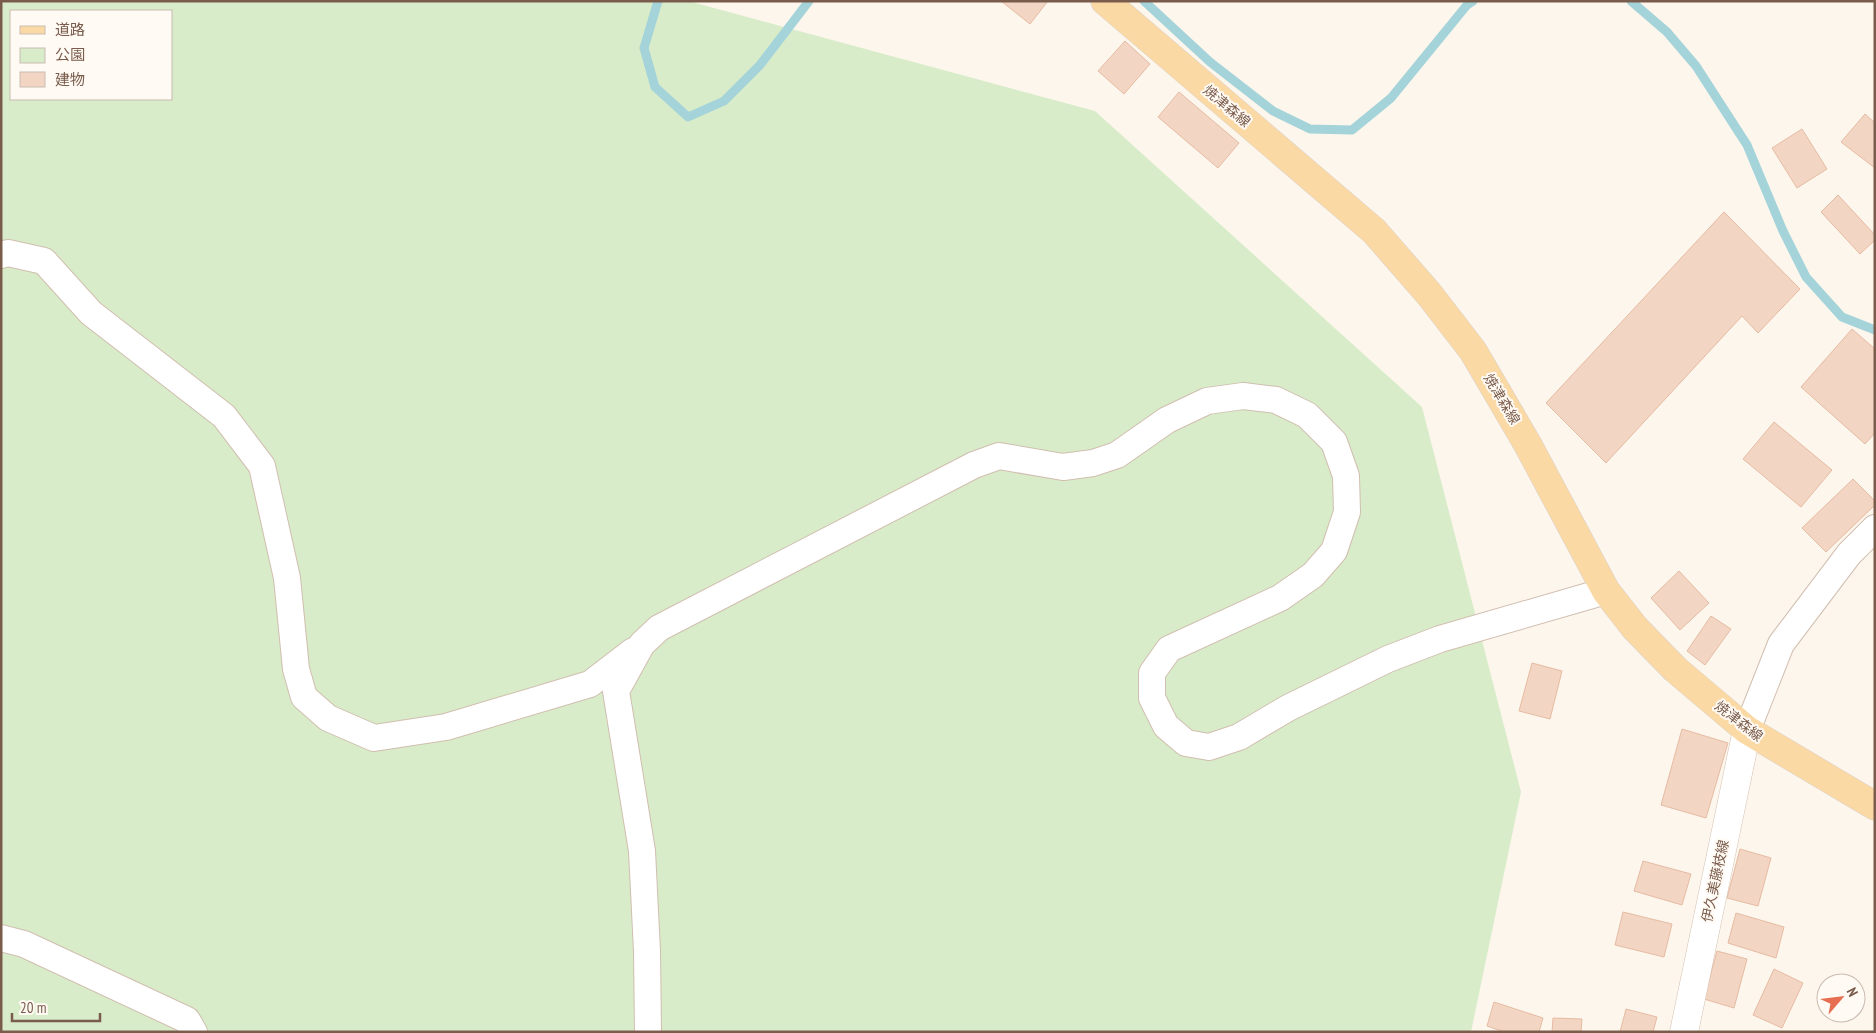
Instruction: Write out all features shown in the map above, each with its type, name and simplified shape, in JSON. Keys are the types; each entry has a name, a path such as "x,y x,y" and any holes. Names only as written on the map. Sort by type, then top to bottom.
{"main road":[{"name":"焼津森線","path":"1105,1 1374,231 1429,294 1478,360 1538,462 1606,591 1636,628 1674,669 1747,730 1875,806"},
{"name":"伊久美藤枝線","path":"1684,1032 1747,730"}],"street":[{"path":"1,255 8,254 44,261 91,313 224,416 262,466 287,578 296,669 304,697 328,718 374,738 446,727 590,684 642,644 659,628 974,465 998,456 1063,467 1093,464 1117,455 1167,420 1207,401 1243,396 1276,400 1307,415 1334,442 1346,476 1347,512 1334,551 1313,575 1280,598 1169,649 1152,673 1152,698 1166,726 1186,743 1209,747 1239,737 1288,708 1388,659 1440,639 1606,591"},
{"path":"1747,730 1780,644 1849,554 1875,528"},
{"path":"642,644 616,691 642,850 648,952 648,1032"},
{"path":"1,938 24,944 186,1020 194,1032"}],"green space":[{"path":"1,1 688,1 1095,111 1422,407 1521,792 1471,1032 1,1032"}],"building":[{"path":"1001,1 1048,1 1030,24"},
{"path":"1125,41 1150,64 1124,94 1098,71"},
{"path":"1179,92 1239,143 1218,168 1158,117"},
{"path":"1865,114 1875,123 1875,168 1841,142"},
{"path":"1802,129 1827,169 1797,188 1772,148"},
{"path":"1838,195 1875,235 1875,240 1860,254 1821,212"},
{"path":"1724,212 1800,289 1758,333 1742,316 1606,463 1546,403"},
{"path":"1852,329 1875,349 1875,433 1865,444 1801,387"},
{"path":"1774,422 1832,470 1801,507 1743,459"},
{"path":"1853,479 1875,501 1875,505 1826,552 1802,528"},
{"path":"1679,571 1709,603 1680,630 1651,598"},
{"path":"1711,616 1731,629 1705,665 1687,651"},
{"path":"1532,663 1562,671 1550,719 1519,711"},
{"path":"1682,729 1728,743 1706,818 1661,805"},
{"path":"1740,849 1771,858 1758,906 1727,898"},
{"path":"1643,861 1691,874 1682,905 1634,891"},
{"path":"1623,912 1672,924 1664,957 1615,945"},
{"path":"1736,913 1784,927 1776,958 1728,943"},
{"path":"1717,951 1747,959 1734,1008 1704,999"},
{"path":"1774,969 1803,983 1782,1028 1753,1015"},
{"path":"1494,1002 1543,1018 1539,1032 1504,1032 1487,1026"},
{"path":"1626,1009 1657,1017 1653,1032 1620,1032"},
{"path":"1553,1018 1582,1019 1581,1032 1552,1032"}],"waterway":[{"path":"658,1 644,48 655,87 688,117 724,101 760,65 809,1"},
{"path":"1144,1 1210,62 1273,111 1310,129 1352,130 1391,98 1467,5 1473,1"},
{"path":"1631,1 1667,32 1696,66 1747,145 1783,231 1806,277 1842,317 1875,330"}]}
